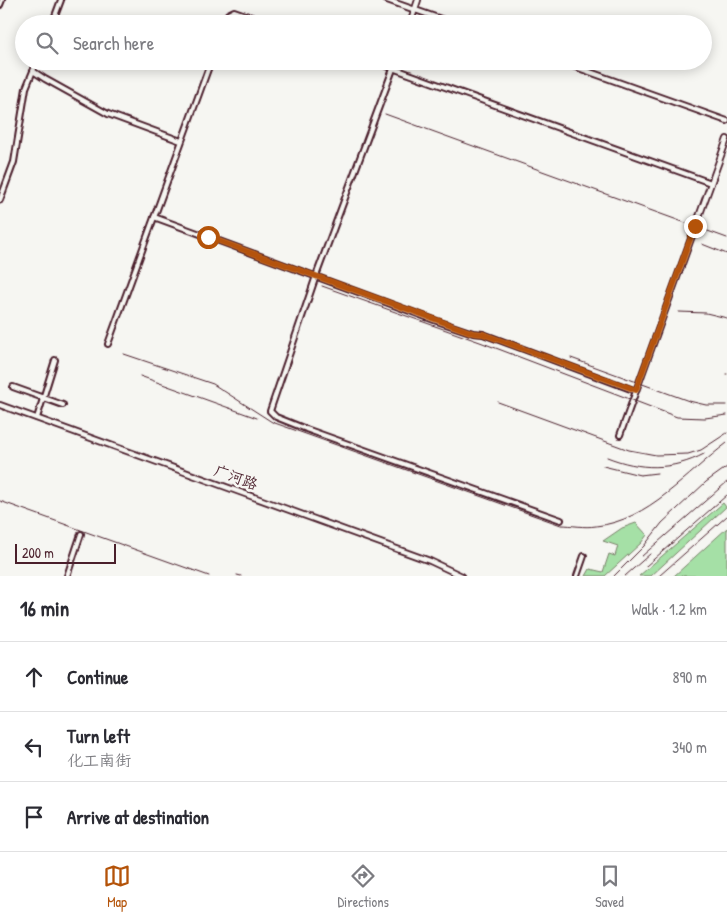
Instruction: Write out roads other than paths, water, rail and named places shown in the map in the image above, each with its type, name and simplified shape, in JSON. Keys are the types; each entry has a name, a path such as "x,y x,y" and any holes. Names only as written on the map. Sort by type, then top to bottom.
{"street":[{"path":"0,5 2,0"},
{"path":"55,15 61,0"},
{"path":"388,0 429,15"},
{"path":"413,15 418,0"},
{"path":"228,15 234,11 245,15"},
{"path":"108,344 208,70"},
{"path":"394,70 316,276 270,405 270,413 315,432 561,520"},
{"path":"397,70 711,183"},
{"path":"584,70 727,121"},
{"path":"0,200 14,162 26,88 33,71 108,114 181,141"},
{"path":"620,435 727,139"},
{"path":"154,217 636,390"},
{"path":"37,418 55,360"},
{"path":"13,387 63,405"},
{"name":"广河路","path":"0,404 430,561 462,576"},
{"path":"67,576 81,534"},
{"path":"576,576 584,556"}],"railway":[{"path":"385,114 727,238"},
{"path":"702,244 727,254"},
{"path":"322,286 480,342 677,417 705,418 727,415"},
{"path":"679,312 706,313 727,318"},
{"path":"124,354 213,384 272,422 561,525 596,526 615,522 633,515 666,494 727,443"},
{"path":"571,358 689,401 706,405 727,405"},
{"path":"140,376 257,418"},
{"path":"498,402 629,450 656,455 688,454 701,450 727,433"},
{"path":"607,457 632,464 656,467 692,460 704,454"},
{"path":"603,466 640,475 657,473"},
{"path":"614,576 644,546 662,523 706,482 727,467"},
{"path":"642,556 727,482"},
{"path":"646,566 727,495"},
{"path":"0,501 209,576"},
{"path":"659,576 727,516"},
{"path":"625,576 650,554"},
{"path":"237,575 241,576"}]}
